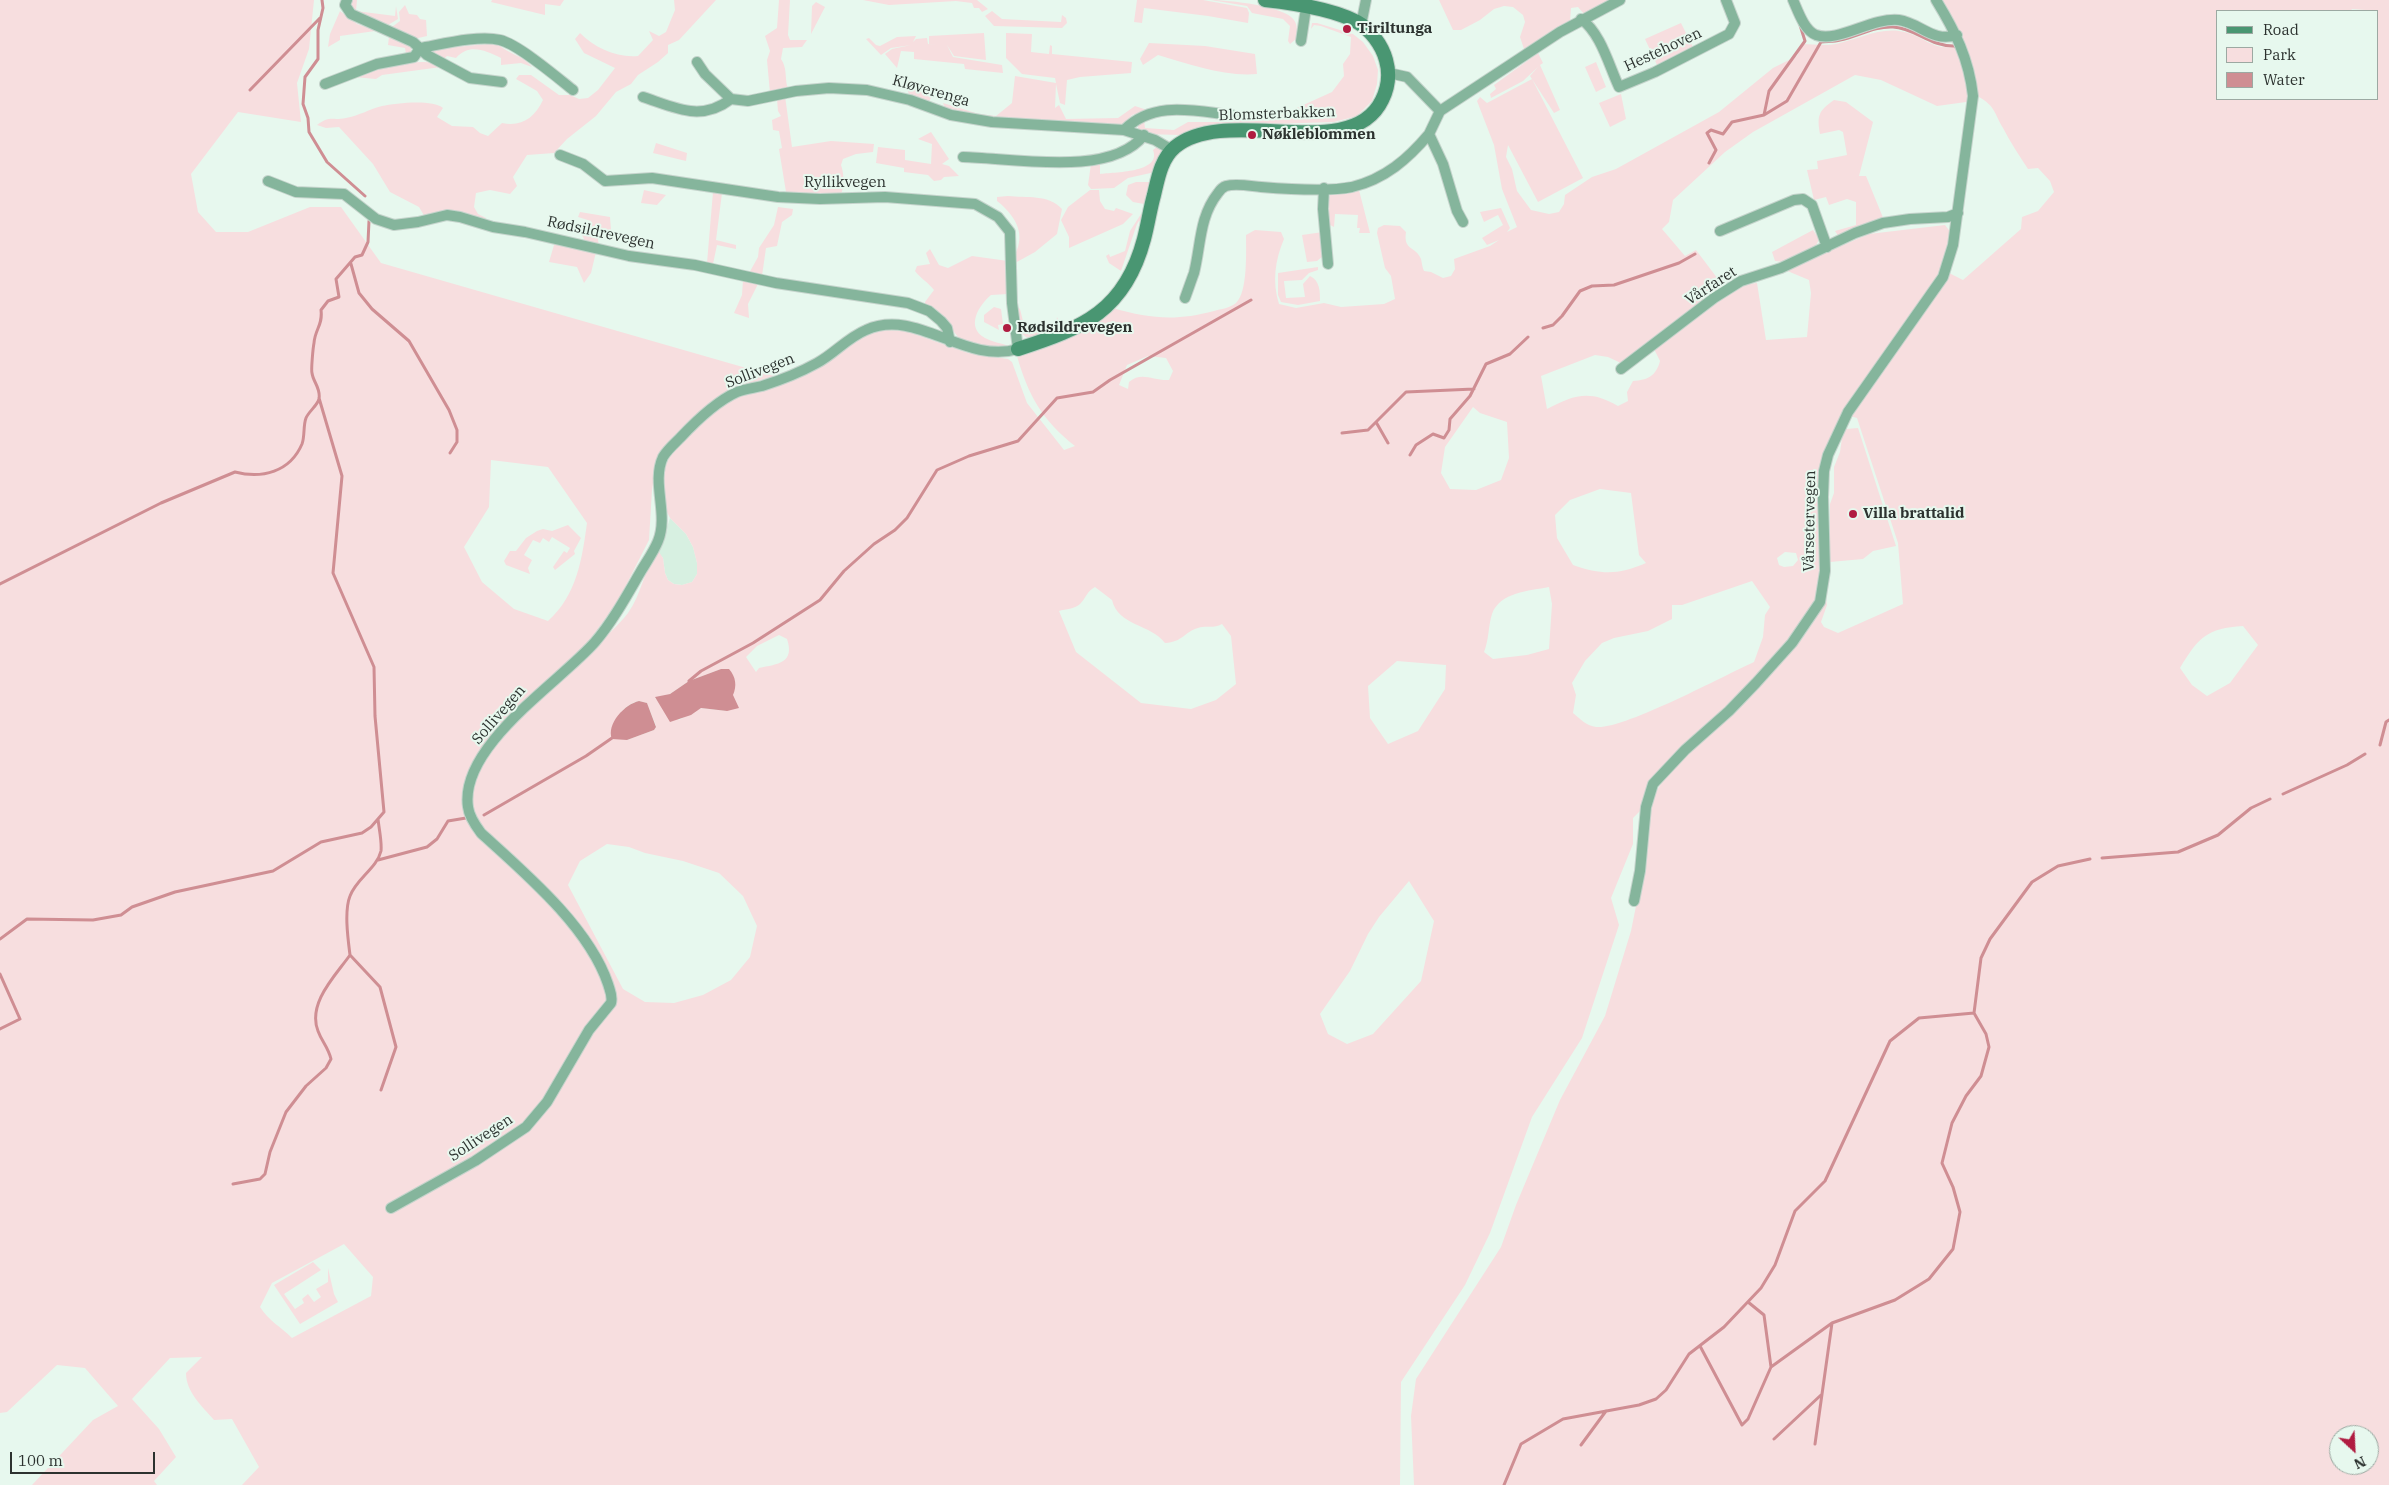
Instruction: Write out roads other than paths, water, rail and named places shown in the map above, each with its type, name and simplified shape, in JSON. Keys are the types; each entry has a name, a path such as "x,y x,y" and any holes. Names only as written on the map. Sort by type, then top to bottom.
{"street":[{"path":"347,0 346,5 351,14 387,29 420,48 427,56 470,78 502,82"},
{"name":"Blomsterbakken","path":"1172,150 1184,141 1205,133 1244,130 1316,132 1353,125 1367,119 1376,112 1386,93 1389,73 1385,56 1379,44 1361,24 1344,17 1265,0"},
{"path":"1361,24 1366,0"},
{"path":"1185,298 1194,272 1207,210 1222,188 1226,186 1245,186 1350,188 1373,180 1395,168 1414,152 1429,134 1440,111 1581,19 1620,0"},
{"name":"Hestehoven","path":"1581,19 1588,24 1595,34 1619,87 1655,72 1729,34 1735,23 1726,0"},
{"path":"1793,0 1806,27 1819,36 1835,35 1875,22 1892,20 1907,22 1939,37 1956,35"},
{"name":"Vårsetervegen","path":"1634,900 1640,871 1646,807 1653,784 1685,750 1729,711 1756,683 1792,643 1820,602 1825,571 1823,497 1824,471 1828,454 1848,412 1943,277 1953,245 1966,136 1974,96 1966,59 1956,35 1936,0"},
{"path":"1301,41 1306,8"},
{"path":"325,84 377,64 414,57 420,48 488,38 502,40 555,75 573,90"},
{"path":"697,62 705,74 732,99"},
{"path":"1389,73 1407,78 1440,111"},
{"name":"Kløverenga","path":"643,97 676,108 704,112 720,107 732,99 748,101 796,91 829,88 867,90 910,100 951,115 992,122 1124,130 1144,135 1172,150"},
{"path":"1124,130 1138,117 1159,110 1195,111 1232,116"},
{"path":"1429,134 1443,164 1457,211 1463,222"},
{"path":"963,157 1062,163 1088,162 1125,151 1144,135"},
{"path":"950,342 988,352 1003,352 1080,326 1101,312 1117,297 1136,264 1144,239 1159,173 1172,150"},
{"name":"Ryllikvegen","path":"560,155 583,164 605,181 652,178 768,196 820,199 895,198 975,204 985,208 1004,223 1012,237 1012,302 1018,348"},
{"name":"Rødsildrevegen","path":"268,181 296,192 344,194 376,219 394,225 418,222 447,215 460,217 493,228 526,232 629,256 695,265 776,283 908,303 929,311 941,321 947,328 950,342"},
{"path":"1324,188 1323,208 1328,264"},
{"path":"1720,231 1794,200 1803,199 1812,205 1827,247"},
{"name":"Vårfaret","path":"1621,369 1732,286 1827,247 1854,233 1882,223 1948,217 1958,213"},
{"name":"Sollivegen","path":"391,1208 475,1161 526,1127 547,1102 588,1030 611,1003 612,998 602,968 583,936 550,900 480,834 472,820 468,807 468,790 482,757 508,724 594,643 622,604 658,541 662,523 659,478 664,456 683,435 737,392 791,376 819,362 851,337 871,327 889,325 911,326 950,342"}],"water":[{"path":"721,669 729,669 733,675 735,688 733,695 739,708 727,711 701,708 691,715 670,722 655,697 670,694 689,681"},
{"path":"639,701 647,703 656,727 654,730 627,740 612,739 611,733 614,721 628,706"}],"waterway":[{"path":"322,0 323,8 318,30 318,59 305,77 303,104 308,118 309,132 327,162 365,196"},
{"path":"250,90 320,18"},
{"path":"1709,163 1716,150 1707,133 1711,130 1723,134 1732,122 1764,115 1769,91 1805,41 1800,25"},
{"path":"1764,115 1787,101 1821,42 1838,41 1879,28 1893,27 1909,31 1938,44 1955,46 1957,49"},
{"path":"0,584 161,503 235,472 255,475 265,474 283,467 290,461 297,454 302,444 306,418 319,399 319,392 312,368 315,338 321,320 321,310 328,301 339,297 336,279 355,257 362,255 368,242 369,221"},
{"path":"1543,328 1553,325 1580,291 1592,286 1614,285 1679,263 1695,254"},
{"path":"351,264 359,293 372,309 409,341 449,410 457,430 457,442 450,453"},
{"path":"689,681 701,671 753,643 820,600 844,571 907,518 937,470 969,456 1018,441 1057,398 1093,392 1110,380 1251,300"},
{"path":"1410,455 1416,445 1433,434 1444,438 1449,430 1450,419 1470,396 1486,364 1510,354 1528,337"},
{"path":"1342,433 1368,430 1406,392 1474,389"},
{"path":"0,939 27,919 93,920 121,915 132,907 175,892 273,871 321,842 362,833 371,827 384,812 375,716 374,667 333,573 342,476 319,398"},
{"path":"1376,422 1388,443"},
{"path":"2380,745 2386,722 2389,720"},
{"path":"484,815 586,756 612,738"},
{"path":"2283,794 2347,765 2365,754"},
{"path":"2102,858 2178,852 2218,835 2251,808 2270,799"},
{"path":"378,860 427,847 437,839 448,821 466,818"},
{"path":"233,1184 260,1179 265,1174 270,1152 286,1112 306,1086 326,1068 331,1059 318,1031 316,1010 331,980 350,955 347,925 348,902 357,884 379,857 381,839 378,819"},
{"path":"1504,1485 1521,1444 1563,1419 1639,1405 1656,1399 1666,1390 1689,1354 1724,1327 1761,1288 1775,1265 1795,1211 1825,1181 1890,1041 1919,1018 1974,1013 1981,958 1990,939 2032,882 2058,866 2090,859"},
{"path":"350,955 380,987 396,1047 381,1090"},
{"path":"0,974 20,1019 0,1029"},
{"path":"1771,1367 1832,1323 1895,1300 1929,1279 1953,1249 1960,1212 1953,1187 1942,1163 1952,1123 1966,1096 1981,1076 1989,1047 1986,1034 1974,1013"},
{"path":"1700,1346 1742,1425 1748,1419 1771,1367 1764,1315 1748,1302"},
{"path":"1815,1444 1832,1323"},
{"path":"1774,1439 1821,1395"},
{"path":"1581,1445 1606,1411"}],"place":[{"name":"Tiriltunga","path":"1347,29"},
{"name":"Nøkleblommen","path":"1252,135"},
{"name":"Rødsildrevegen","path":"1007,328"},
{"name":"Villa brattalid","path":"1853,514"}]}
